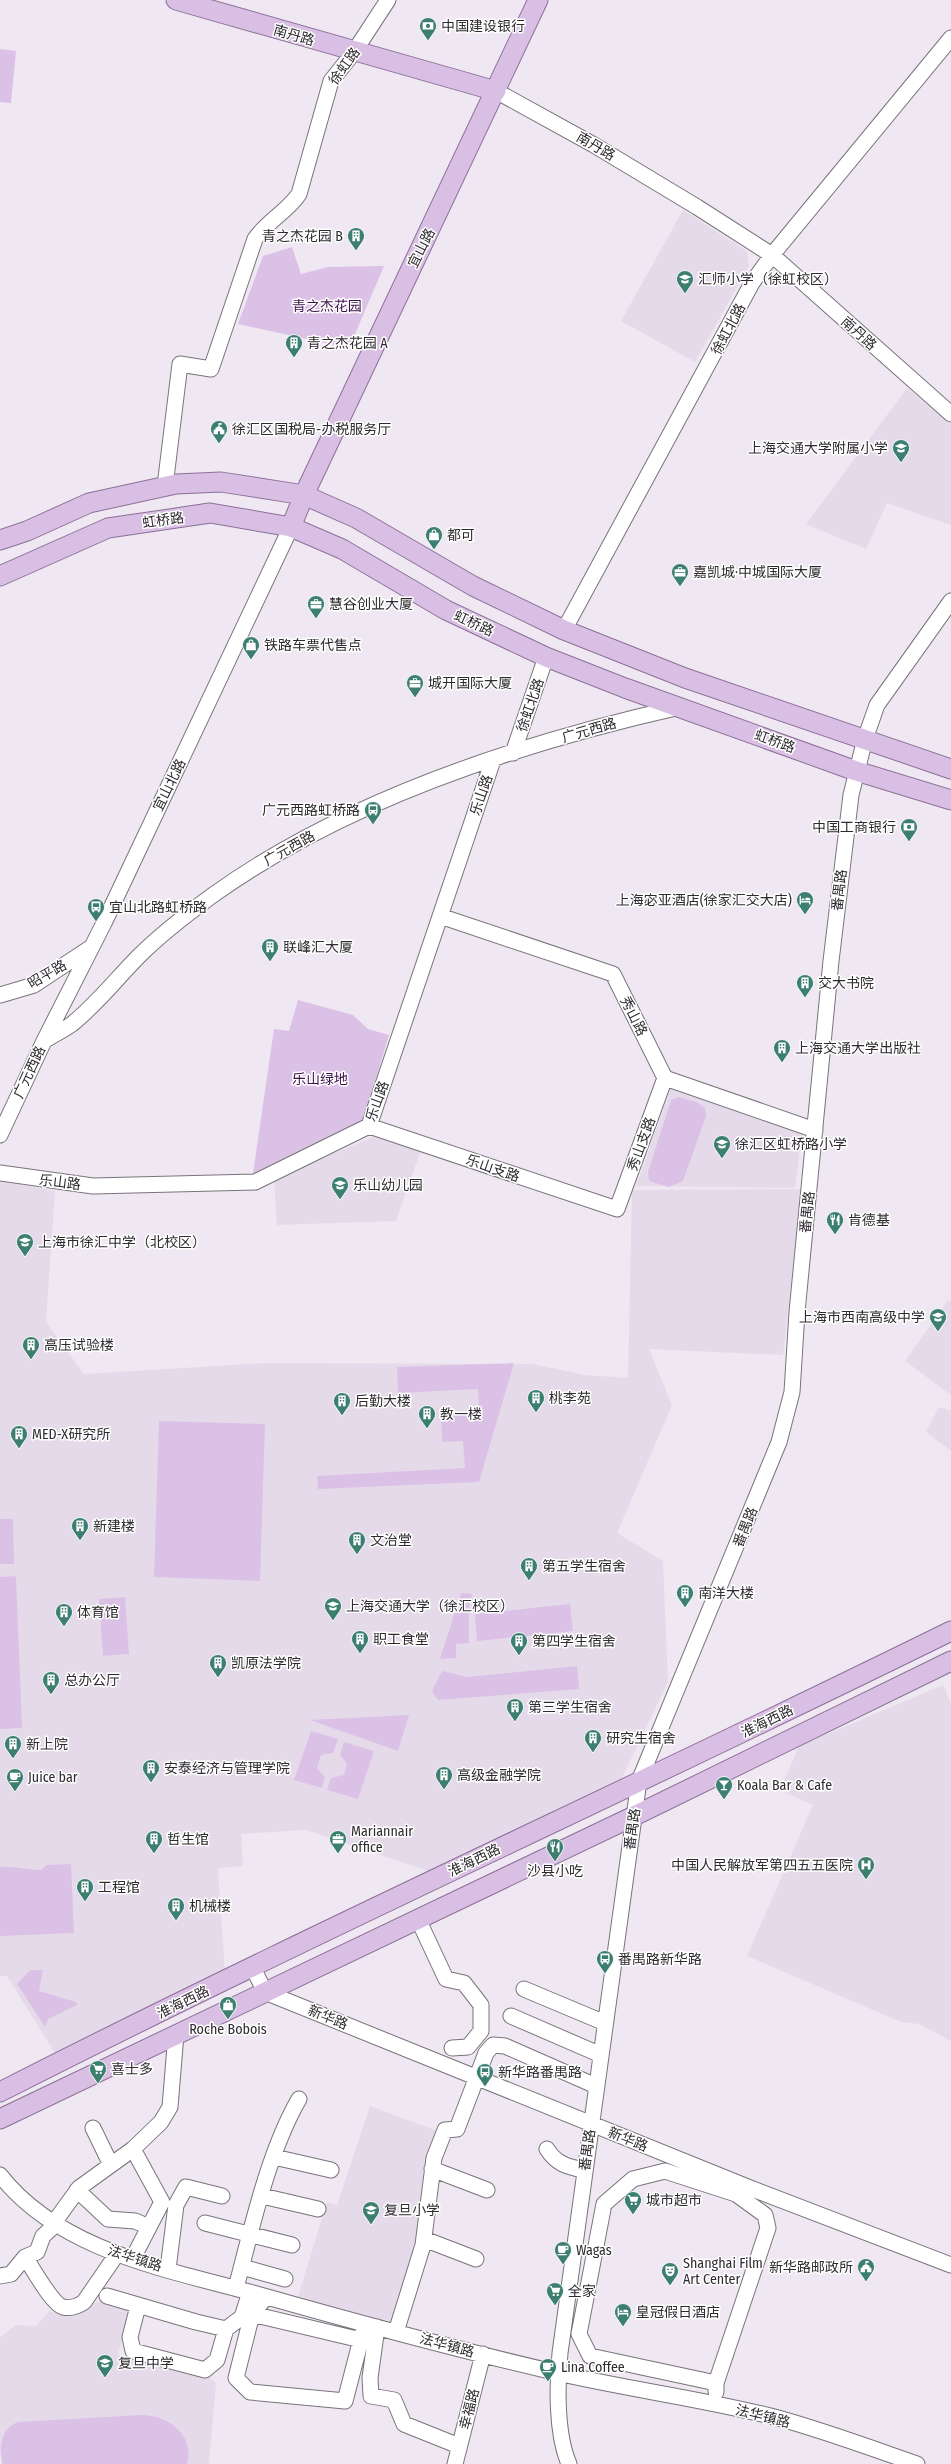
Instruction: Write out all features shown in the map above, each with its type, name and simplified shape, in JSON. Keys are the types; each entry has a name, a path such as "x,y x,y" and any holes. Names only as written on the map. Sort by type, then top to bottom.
{"main road":[{"name":"宜山路","path":"291,527 304,495 496,91 535,0"},
{"name":"南丹路","path":"187,2 354,52 496,91"},
{"path":"0,540 27,531 89,503 165,486 221,482 304,495 356,518 473,586 564,630 684,678 951,769"},
{"name":"虹桥路","path":"0,576 108,528 210,513 291,527 342,549 446,610 546,657 856,771 951,800"},
{"name":"淮海西路","path":"0,2092 252,1968 639,1781 759,1726 951,1631"},
{"name":"淮海西路","path":"0,2119 634,1816 951,1661"}],"street":[{"name":"徐虹路","path":"165,486 180,364 211,369 255,239 261,230 293,202 302,185 326,91 337,72 354,52 388,0"},
{"name":"徐虹北路","path":"564,630 752,283 772,255 951,38"},
{"name":"南丹路","path":"496,91 594,145 698,207 772,255 951,414"},
{"name":"宜山北路","path":"44,1041 91,947 291,527"},
{"name":"番禺路","path":"569,2464 563,2439 558,2373 584,2170 639,1781 779,1442 792,1392 798,1304 816,1130 831,961 851,795 865,739 877,705 951,601"},
{"name":"徐虹北路","path":"513,753 546,657"},
{"name":"广元西路","path":"0,1135 44,1041 72,1024 141,954 175,923 256,867 366,808 493,760 609,723 680,707"},
{"name":"乐山路","path":"0,1173 94,1186 254,1182 369,1126 493,760"},
{"name":"秀山路","path":"440,916 613,974 665,1078"},
{"name":"昭平路","path":"0,995 34,985 91,947"},
{"path":"665,1078 816,1130"},
{"name":"秀山支路","path":"617,1209 665,1078"},
{"name":"乐山支路","path":"369,1126 617,1209"},
{"path":"418,1919 446,1979 464,1982 481,2005 481,2031 468,2047 454,2043 445,2065"},
{"path":"252,1968 265,1992"},
{"path":"524,1989 605,2023"},
{"name":"新华路","path":"265,1992 591,2124 736,2188 951,2265"},
{"path":"511,2016 601,2056"},
{"path":"0,2276 11,2274 25,2257 37,2252 42,2236 54,2225 77,2190 133,2149 161,2122 170,2107 176,2034"},
{"path":"396,2332 424,2240 434,2158 444,2130 457,2129 486,2053 493,2045 505,2046 596,2086"},
{"path":"138,2306 130,2337 133,2351 205,2370 216,2360 226,2328 242,2317 242,2267 250,2234 284,2126 299,2099"},
{"path":"93,2128 111,2165"},
{"path":"547,2148 553,2158 567,2167 584,2170"},
{"path":"133,2149 162,2202 133,2258"},
{"path":"274,2157 331,2170"},
{"path":"432,2169 487,2190"},
{"path":"716,2383 590,2356 579,2334 591,2263 604,2204 633,2179 665,2171 736,2188 765,2215 768,2228 716,2383 718,2405"},
{"name":"法华镇路","path":"1,2179 35,2212 54,2225 85,2241 117,2254 313,2310 558,2373 778,2418 917,2464"},
{"path":"168,2269 176,2205 186,2187 222,2196"},
{"path":"77,2190 108,2219 135,2221 149,2227"},
{"path":"581,2195 607,2201"},
{"path":"262,2196 318,2209"},
{"path":"205,2223 292,2244"},
{"path":"424,2240 476,2259"},
{"path":"25,2257 55,2302 63,2307 77,2307 84,2302 117,2254"},
{"path":"572,2260 591,2263"},
{"path":"242,2267 285,2279"},
{"path":"107,2296 196,2322 226,2328"},
{"path":"266,2297 252,2314 236,2378 250,2392 345,2401 361,2340 371,2325"},
{"path":"309,2328 313,2310"},
{"path":"252,2314 361,2340"},
{"path":"565,2315 581,2318"},
{"path":"371,2325 371,2396 394,2400 404,2424 459,2446"},
{"name":"幸福路","path":"455,2464 483,2354"},
{"path":"614,2384 619,2362"}],"shaded area":[{"name":"汇师小学（徐虹校区）","path":"683,210 747,251 749,266 695,362 621,321"},
{"name":"上海交通大学附属小学","path":"907,388 951,424 951,525 887,503 866,549 806,524"},
{"name":"徐汇区虹桥路小学","path":"671,1088 802,1133 795,1188 636,1186"},
{"name":"乐山幼儿园","path":"375,1136 421,1150 396,1221 277,1225 274,1179"},
{"name":"上海交通大学（徐汇校区）","path":"0,1180 55,1191 46,1322 84,1374 265,1363 533,1364 585,1375 628,1378 632,1190 802,1189 783,1355 649,1349 672,1405 617,1533 663,1561 668,1682 621,1780 434,1873 306,1830 241,1834 243,1866 218,1868 225,1974 55,2053 7,1976 0,1976"},
{"name":"上海市西南高级中学","path":"948,1300 951,1302 951,1395 905,1361"},
{"path":"939,1407 951,1411 951,1451 926,1432"},
{"name":"中国人民解放军第四五五医院","path":"943,1685 951,1704 951,2041 919,2024 901,2022 747,1956 813,1805 780,1790 799,1746"},
{"name":"复旦小学","path":"370,2106 440,2132 420,2244 394,2327 297,2300 327,2202 337,2205"},
{"name":"复旦中学","path":"102,2299 132,2308 118,2354 188,2373 205,2374 216,2383 209,2464 5,2464 0,2454 0,2337 16,2325 36,2326 49,2311 70,2316"}],"green space":[{"path":"0,49 16,51 11,103 0,102"},
{"name":"青之杰花园","path":"292,247 301,274 328,267 384,266 349,348 238,324 263,256"},
{"name":"乐山绿地","path":"298,1000 353,1015 368,1029 389,1035 363,1122 259,1173 253,1173 274,1029 289,1031"},
{"path":"679,1097 696,1102 705,1108 706,1116 683,1181 669,1187 649,1181 648,1172 671,1100"},
{"path":"514,1363 479,1482 318,1489 317,1476 465,1468 463,1441 442,1442 441,1414 479,1412 478,1389 398,1393 397,1367"},
{"path":"159,1421 265,1424 260,1581 154,1577"},
{"path":"0,1519 13,1519 14,1564 0,1564"},
{"path":"16,1576 22,1728 0,1729 0,1577"},
{"path":"461,1593 472,1594 469,1606 469,1643 456,1644 456,1658 440,1659"},
{"path":"125,1597 129,1654 103,1656 99,1599"},
{"path":"570,1604 573,1631 477,1641 475,1614"},
{"path":"577,1666 579,1689 438,1700 432,1691 442,1671 467,1677"},
{"path":"409,1715 398,1751 310,1720"},
{"path":"311,1731 338,1739 333,1753 321,1755 317,1768 325,1777 322,1788 294,1780"},
{"path":"344,1742 374,1751 358,1799 327,1790 331,1778 344,1775 347,1764 340,1755"},
{"path":"71,1864 74,1933 0,1936 0,1867 41,1870 46,1865"},
{"path":"30,1970 43,1970 39,1991 76,2002 77,2005 48,2019 45,2027 17,1984"},
{"path":"142,2415 161,2419 170,2423 177,2429 187,2444 187,2464 2,2464 2,2439 8,2429 18,2422"}],"place":[{"name":"中国建设银行","path":"428,41"},
{"name":"青之杰花园 B","path":"356,251"},
{"name":"汇师小学（徐虹校区）","path":"685,294"},
{"name":"青之杰花园 A","path":"294,358"},
{"name":"徐汇区国税局-办税服务厅","path":"219,444"},
{"name":"上海交通大学附属小学","path":"901,463"},
{"name":"都可","path":"434,550"},
{"name":"嘉凯城·中城国际大厦","path":"680,587"},
{"name":"慧谷创业大厦","path":"316,619"},
{"name":"铁路车票代售点","path":"251,660"},
{"name":"城开国际大厦","path":"415,698"},
{"name":"广元西路虹桥路","path":"373,825"},
{"name":"中国工商银行","path":"909,842"},
{"name":"上海宓亚酒店(徐家汇交大店)","path":"805,915"},
{"name":"宜山北路虹桥路","path":"96,922"},
{"name":"联峰汇大厦","path":"270,962"},
{"name":"交大书院","path":"805,998"},
{"name":"上海交通大学出版社","path":"782,1063"},
{"name":"徐汇区虹桥路小学","path":"722,1159"},
{"name":"乐山幼儿园","path":"340,1200"},
{"name":"肯德基","path":"835,1235"},
{"name":"上海市徐汇中学（北校区）","path":"25,1257"},
{"name":"上海市西南高级中学","path":"938,1332"},
{"name":"高压试验楼","path":"31,1360"},
{"name":"桃李苑","path":"536,1413"},
{"name":"后勤大楼","path":"342,1416"},
{"name":"教一楼","path":"427,1429"},
{"name":"MED-X研究所","path":"19,1449"},
{"name":"新建楼","path":"80,1541"},
{"name":"文治堂","path":"357,1555"},
{"name":"第五学生宿舍","path":"529,1581"},
{"name":"南洋大楼","path":"685,1608"},
{"name":"上海交通大学（徐汇校区）","path":"333,1621"},
{"name":"体育馆","path":"64,1627"},
{"name":"职工食堂","path":"360,1654"},
{"name":"第四学生宿舍","path":"519,1656"},
{"name":"凯原法学院","path":"218,1678"},
{"name":"总办公厅","path":"51,1695"},
{"name":"第三学生宿舍","path":"515,1722"},
{"name":"研究生宿舍","path":"593,1753"},
{"name":"新上院","path":"13,1759"},
{"name":"安泰经济与管理学院","path":"151,1783"},
{"name":"高级金融学院","path":"444,1790"},
{"name":"Juice bar","path":"15,1792"},
{"name":"Koala Bar & Cafe","path":"724,1800"},
{"name":"哲生馆","path":"154,1854"},
{"name":"Mariannair office","path":"338,1854"},
{"name":"沙县小吃","path":"555,1862"},
{"name":"中国人民解放军第四五五医院","path":"866,1880"},
{"name":"工程馆","path":"85,1902"},
{"name":"机械楼","path":"176,1921"},
{"name":"番禺路新华路","path":"605,1974"},
{"name":"Roche Bobois","path":"228,2020"},
{"name":"喜士多","path":"98,2084"},
{"name":"新华路番禺路","path":"485,2087"},
{"name":"城市超市","path":"633,2215"},
{"name":"复旦小学","path":"371,2225"},
{"name":"Wagas","path":"563,2265"},
{"name":"新华路邮政所","path":"866,2282"},
{"name":"Shanghai Film Art Center","path":"670,2286"},
{"name":"全家","path":"555,2306"},
{"name":"皇冠假日酒店","path":"623,2327"},
{"name":"复旦中学","path":"105,2378"},
{"name":"Lina Coffee","path":"548,2382"}]}
